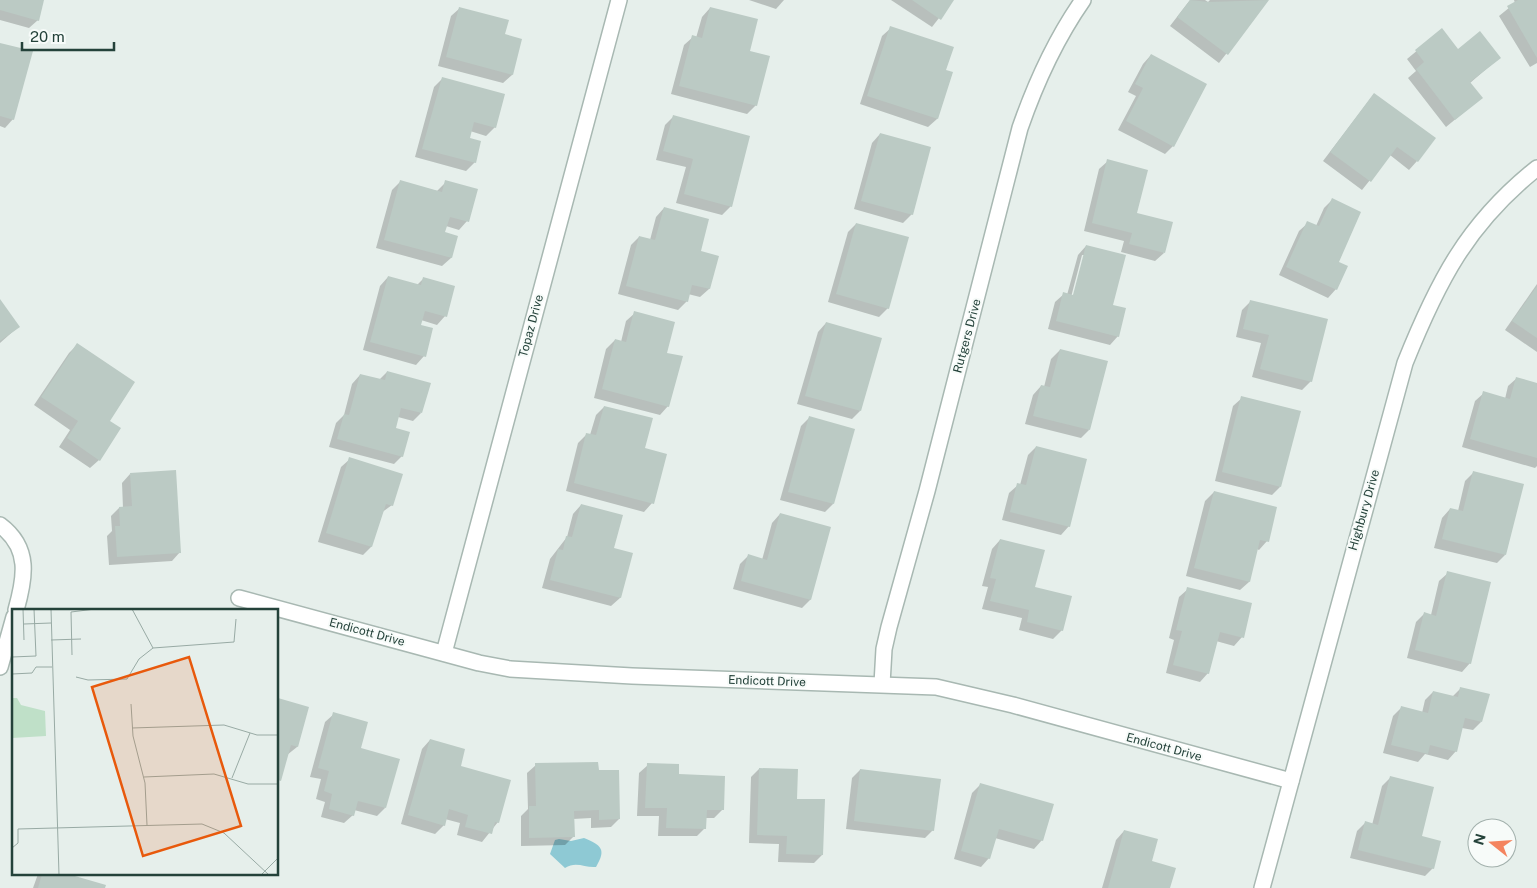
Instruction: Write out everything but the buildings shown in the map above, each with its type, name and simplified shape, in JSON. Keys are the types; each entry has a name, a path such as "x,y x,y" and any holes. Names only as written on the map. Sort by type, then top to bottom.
{"street":[{"name":"Topaz Drive","path":"444,653 619,0"},
{"name":"Rutgers Drive","path":"882,684 884,648 889,627 927,491 1020,128 1042,71 1067,23 1083,0"},
{"name":"Highbury Drive","path":"1262,888 1403,372 1422,320 1440,282 1474,230 1495,205 1537,168"},
{"path":"0,525 17,542 24,562 23,585 16,609"},
{"name":"Endicott Drive","path":"239,598 510,669 632,676 936,687 967,693 1291,781"},
{"path":"0,667 12,624"}],"water":[{"path":"584,838 601,848 601,856 596,867 573,865 565,868 550,854 555,840 571,841"}]}
